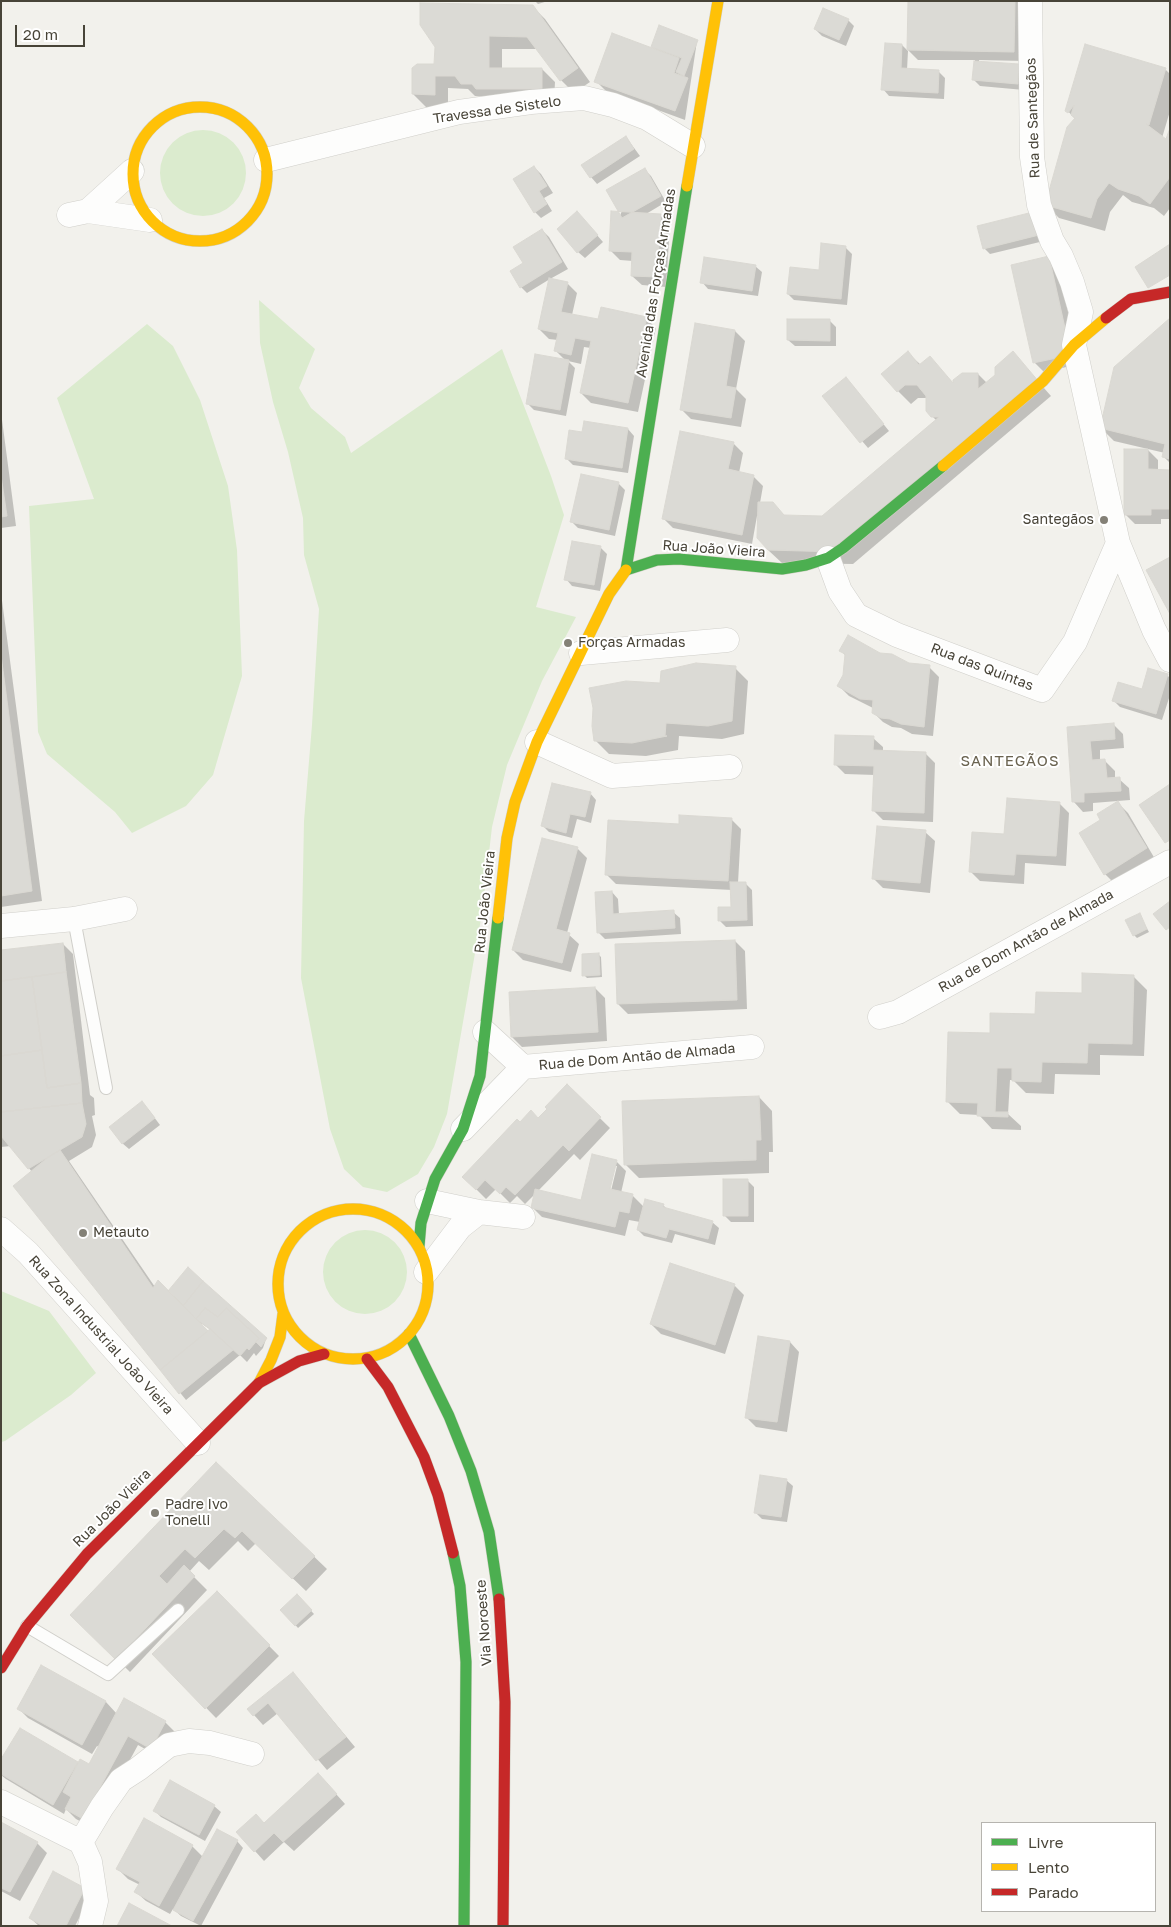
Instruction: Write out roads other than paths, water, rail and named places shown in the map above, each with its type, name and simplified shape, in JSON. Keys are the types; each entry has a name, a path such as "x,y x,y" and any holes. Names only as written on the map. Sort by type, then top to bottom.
{"street":[{"name":"Avenida das Forças Armadas","path":"626,570 693,146 718,1"},
{"name":"Rua de Santegãos","path":"1030,1 1032,158 1042,216 1072,282 1081,312 1074,345"},
{"name":"Travessa de Sistelo","path":"266,160 459,112 531,102 584,98 613,105 647,118 693,146"},
{"path":"204,107 225,111 244,123 258,139 266,160 267,179 263,198 254,214 240,228 223,238 204,242 185,240 167,233 150,220 140,205 134,188 132,171 137,149 148,131 163,117 182,109 204,107"},
{"path":"132,171 78,213 150,220"},
{"name":"Rua João Vieira","path":"424,1195 463,1129 480,1076 507,838 515,802 536,742 609,594 626,570 656,560 679,559 782,569 806,565 828,558 908,496 1043,381 1074,345 1119,306 1131,299 1170,292"},
{"path":"1074,345 1118,543 1154,630 1170,660"},
{"name":"Rua das Quintas","path":"828,558 840,591 856,615 897,635 1042,690 1075,642 1118,543"},
{"path":"581,653 727,640"},
{"path":"536,742 612,776 730,767"},
{"name":"Rua de Dom Antão de Almada","path":"880,1017 898,1012 1170,862"},
{"path":"1,926 74,919 124,909"},
{"path":"463,1129 523,1067 485,1032"},
{"name":"Rua de Dom Antão de Almada","path":"523,1067 752,1047"},
{"path":"419,1246 424,1195 479,1212 523,1217"},
{"path":"375,1212 398,1223 419,1246 426,1264 428,1289 422,1313 410,1334 390,1350 367,1358 342,1359 324,1354 299,1338 283,1314 278,1294 279,1269 288,1245 304,1226 326,1214 350,1209 375,1212 393,1209"},
{"path":"426,1272 460,1227 479,1212"},
{"name":"Rua Zona Industrial João Vieira","path":"1,1229 28,1253 198,1443"},
{"name":"Rua João Vieira","path":"259,1383 280,1337 283,1314"},
{"name":"Via Noroeste","path":"410,1334 449,1416 471,1471 490,1541 499,1595 504,1702 503,1926"},
{"name":"Rua João Vieira","path":"1,1668 26,1626 87,1554 259,1383 299,1361 324,1354"},
{"name":"Via Noroeste","path":"367,1358 388,1387 424,1457 448,1530 460,1586 466,1662 464,1926"},
{"path":"81,1842 121,1780 169,1745 190,1741 210,1743 252,1754"},
{"path":"1,1802 81,1842 90,1862 96,1902 90,1926"}],"lane":[{"path":"74,919 106,1088"},
{"path":"26,1626 108,1674 178,1610"}],"place":[{"name":"Santegãos","path":"1104,520"},
{"name":"Forças Armadas","path":"568,643"},
{"name":"Metauto","path":"83,1233"},
{"name":"Padre Ivo Tonelli","path":"155,1513"}],"district":[{"name":"SANTEGÃOS","path":"1010,761"}]}
